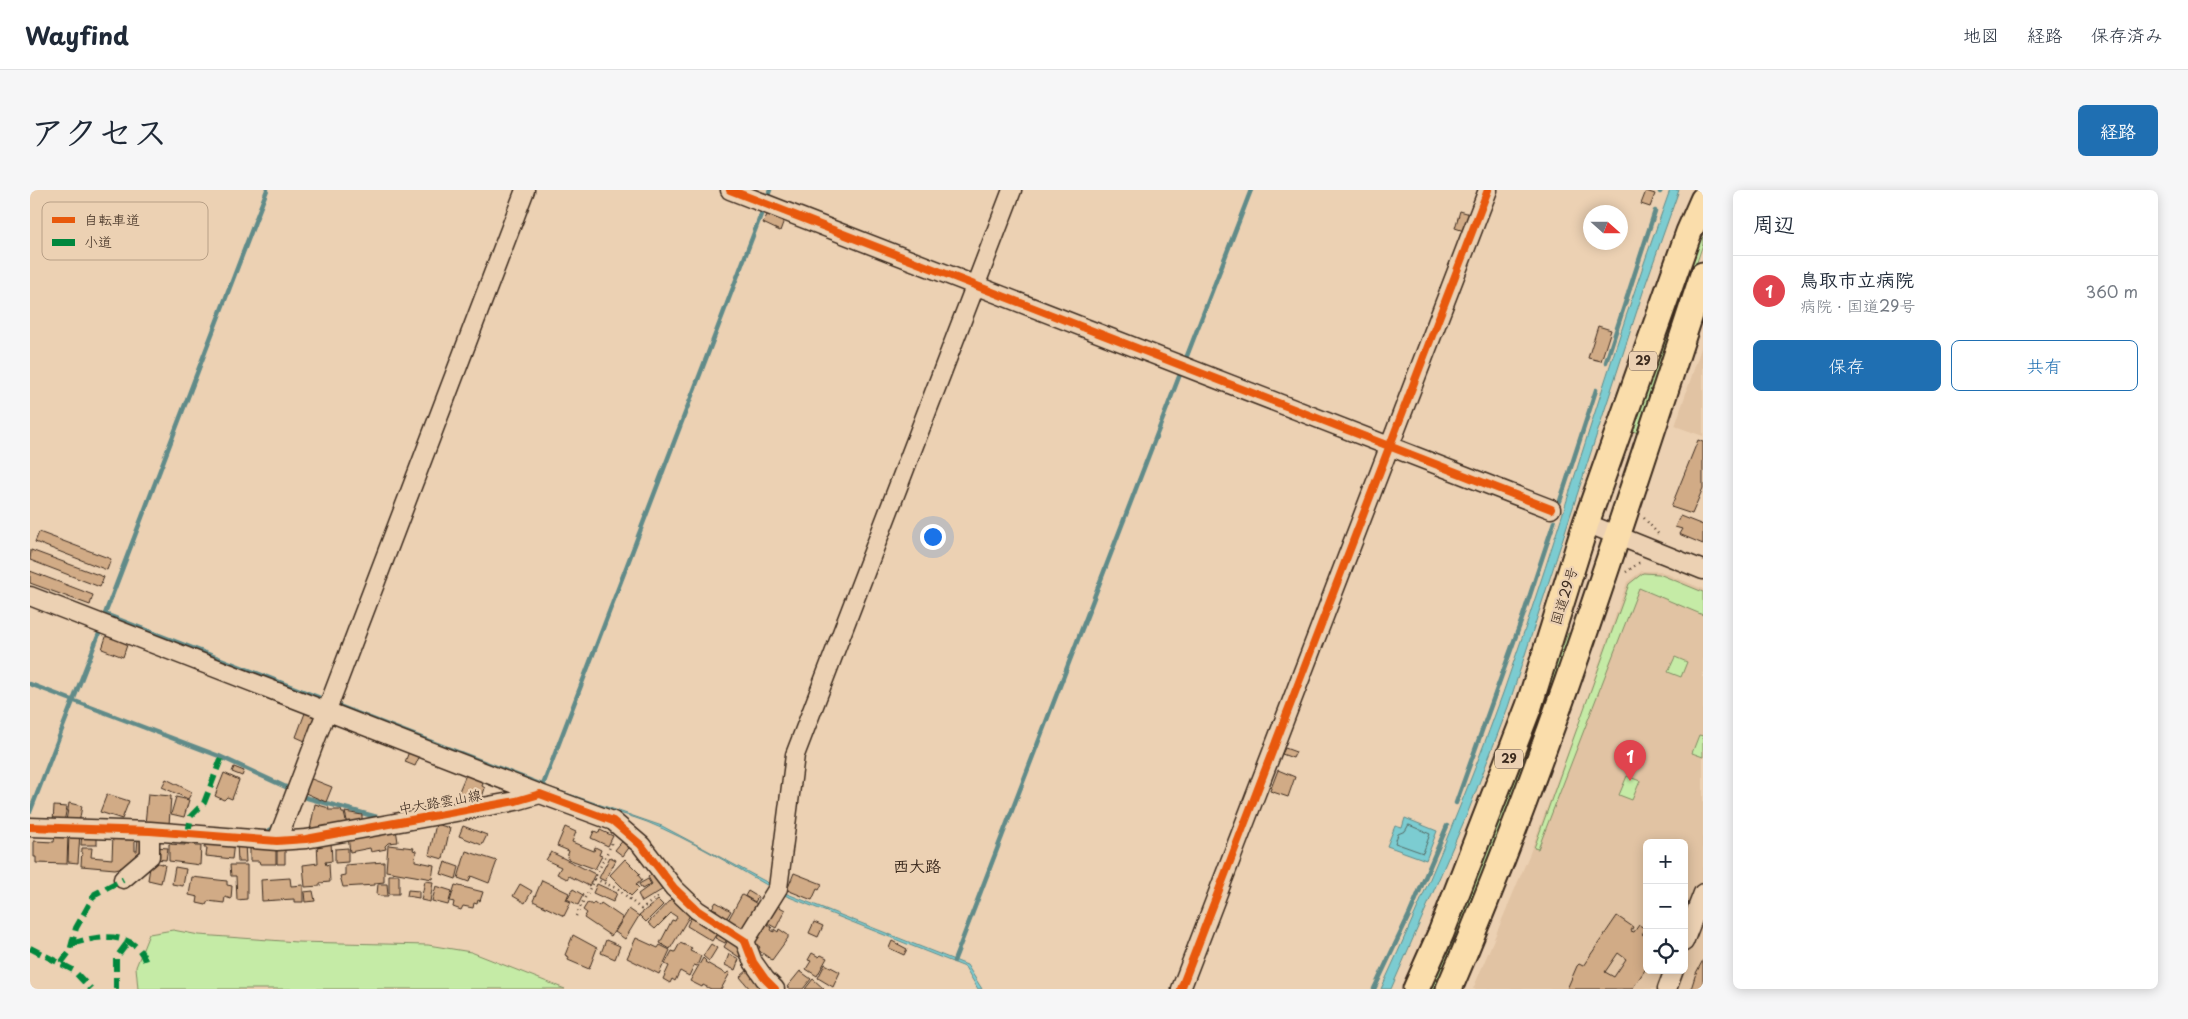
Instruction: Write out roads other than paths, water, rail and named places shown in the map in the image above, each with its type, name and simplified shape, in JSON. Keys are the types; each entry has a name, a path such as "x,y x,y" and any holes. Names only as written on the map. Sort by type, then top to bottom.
{"highway":[{"name":"国道29号","path":"1416,989 1448,915 1529,706 1586,522 1682,251 1703,200"},
{"name":"29","path":"1449,989 1541,760 1618,536 1703,275"}],"street":[{"path":"277,841 525,190"},
{"path":"730,190 1551,510"},
{"path":"745,941 778,888 795,755 1012,190"},
{"path":"1181,989 1488,190"},
{"path":"1586,522 1703,570"},
{"path":"30,596 613,821 641,845 674,888 696,910 745,941 753,962 775,989"},
{"name":"中大路雲山線","path":"30,827 150,831 277,841 306,839 540,794"},
{"path":"123,879 150,856 150,831"},
{"path":"1688,932 1703,893"},
{"path":"1666,989 1672,974"}],"water":[{"path":"1670,190 1679,190 1646,283 1508,707 1468,812 1391,989 1381,989 1445,842 1503,693 1626,315"},
{"path":"543,785 662,826 774,886 772,888 711,853 647,822 568,797"},
{"path":"1405,818 1437,831 1426,860 1387,846 1395,826 1402,828"},
{"path":"785,893 967,965 982,989 978,989 965,967 784,895"}],"waterway":[{"path":"267,190 105,614 323,699 324,697"},
{"path":"767,198 770,190"},
{"path":"1185,361 1251,190"},
{"path":"1606,362 1655,211"},
{"path":"543,785 762,212"},
{"path":"954,961 1182,369"},
{"path":"1560,501 1596,390"},
{"path":"1456,803 1523,616 1554,522"},
{"path":"30,812 100,631"},
{"path":"30,684 219,756 288,788"},
{"path":"339,706 545,786"},
{"path":"300,796 377,817"},
{"path":"264,833 272,829 276,822"},
{"path":"1374,989 1410,913 1447,826"}],"place":[{"name":"鳥取市立病院","path":"1630,781"}],"district":[{"name":"西大路","path":"917,866"}]}
